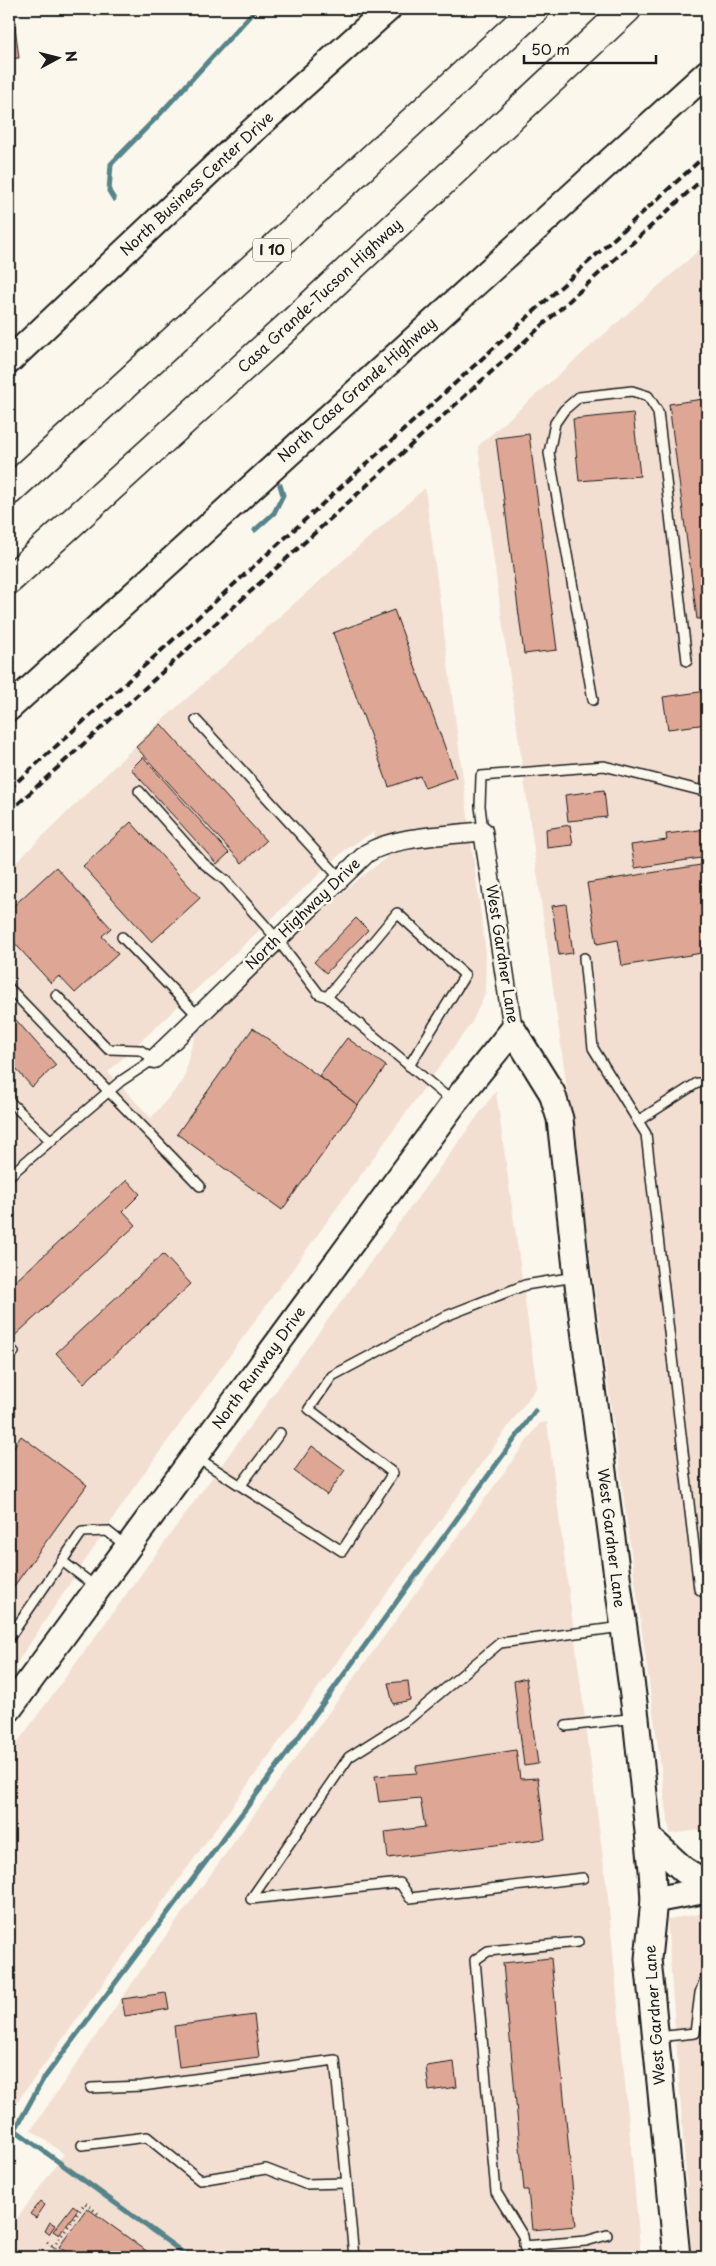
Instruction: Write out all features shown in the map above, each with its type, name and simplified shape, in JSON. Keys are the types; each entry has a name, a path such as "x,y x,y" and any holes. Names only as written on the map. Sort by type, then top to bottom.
{"highway":[{"name":"I 10","path":"9,491 535,9"},
{"name":"Casa Grande-Tucson Highway","path":"9,580 296,318 627,9"}],"street":[{"name":"North Business Center Drive","path":"11,358 248,135 388,9"},
{"name":"North Casa Grande Highway","path":"9,708 707,73"},
{"name":"North Highway Drive","path":"154,1058 367,853 381,845 483,831"},
{"name":"West Gardner Lane","path":"483,831 513,1030 552,1093 560,1119 577,1277 622,1627 636,1718 649,1838 654,1900 648,1959 676,2257"},
{"name":"North Runway Drive","path":"9,1709 454,1103 513,1030"},
{"path":"649,1838 684,1870 707,1884"},
{"path":"654,1900 707,1890"}],"lane":[{"path":"593,700 549,453 555,423 564,410 579,397 632,391 648,396 658,412 687,661"},
{"path":"196,720 340,878"},
{"path":"483,831 480,806 481,776 604,766 707,792"},
{"path":"140,791 203,863 226,881 277,939 319,994 327,997 454,1103"},
{"path":"327,997 397,913 465,975 409,1066"},
{"path":"122,937 198,1016"},
{"path":"584,958 593,1048 646,1134 699,1589 707,1595"},
{"path":"9,988 200,1186"},
{"path":"9,1176 121,1081 154,1058 140,1050 108,1049 56,995"},
{"path":"638,1121 697,1083 707,1083"},
{"path":"9,1101 50,1141"},
{"path":"195,1456 342,1551 394,1473 309,1409 332,1376 441,1318 525,1285 577,1277"},
{"path":"241,1485 280,1434"},
{"path":"9,1638 82,1532 107,1531 128,1547"},
{"path":"62,1561 98,1588"},
{"path":"583,1878 410,1898 400,1883 250,1900 349,1757 409,1719 500,1643 622,1627"},
{"path":"566,1726 636,1718"},
{"path":"526,2257 523,2236 496,2192 475,1960 488,1951 578,1942"},
{"path":"654,2037 695,2033 700,1993 707,1973"},
{"path":"91,2088 142,2086 335,2060 354,2257"},
{"path":"82,2145 147,2137 200,2180 266,2169 305,2184 347,2183"},
{"path":"524,2246 586,2242 606,2236"}],"path":[{"path":"53,2247 84,2203 101,2216"},
{"path":"46,2242 67,2257"},
{"path":"55,2257 59,2251"}],"shaded area":[{"path":"707,243 707,1829 670,1834 478,446"},
{"path":"425,488 486,954 485,994 472,1022 135,1486 9,1675 9,869 159,723","holes":["373,832 386,858 352,884 198,1027 189,1054 184,1080 151,1118 108,1072 345,850"]},
{"path":"496,1091 537,1387 9,2113 9,1754"},
{"path":"547,1422 608,1897 641,2257 9,2257 9,2230 64,2154 31,2130 148,1960 540,1423"},
{"path":"707,1913 707,2257 692,2257 667,1919"}],"building":[{"path":"14,18 19,58 9,59 9,19"},
{"path":"703,399 707,434 707,618 697,619 669,404"},
{"path":"633,413 640,476 579,481 573,419"},
{"path":"529,434 557,650 524,654 496,438"},
{"path":"394,610 456,777 425,788 420,776 389,787 333,633"},
{"path":"707,691 707,724 668,729 663,697"},
{"path":"161,724 266,841 242,863 136,747"},
{"path":"143,757 229,853 217,864 131,769"},
{"path":"604,790 607,817 568,821 565,795"},
{"path":"131,822 200,898 152,942 83,866"},
{"path":"570,825 573,845 547,848 546,829"},
{"path":"707,829 707,857 635,868 631,845 667,840 666,834"},
{"path":"707,864 707,961 704,962 702,953 622,966 618,940 597,944 587,883"},
{"path":"56,867 111,928 102,936 118,954 75,993 59,976 51,983 9,937 9,910"},
{"path":"566,904 573,953 559,955 552,906"},
{"path":"356,918 368,930 326,973 314,962"},
{"path":"9,1012 56,1065 32,1087 9,1061"},
{"path":"253,1028 358,1105 282,1210 177,1134"},
{"path":"347,1038 386,1066 358,1105 319,1076"},
{"path":"127,1180 140,1194 123,1211 136,1225 10,1340 9,1287"},
{"path":"163,1254 191,1284 84,1383 56,1353"},
{"path":"21,1436 87,1485 9,1593 9,1454"},
{"path":"312,1446 345,1470 327,1495 294,1471"},
{"path":"526,1678 538,1764 524,1766 514,1681"},
{"path":"408,1681 410,1700 393,1704 388,1683"},
{"path":"516,1750 520,1779 538,1778 545,1839 388,1858 385,1832 425,1827 420,1798 379,1802 375,1776 417,1773 416,1766"},
{"path":"551,1958 576,2226 532,2230 528,2190 524,2190 503,1963"},
{"path":"166,1993 169,2009 125,2016 122,1999"},
{"path":"254,2015 259,2057 179,2067 174,2026"},
{"path":"454,2062 457,2087 429,2091 426,2066"},
{"path":"40,2201 45,2205 36,2218 30,2214"},
{"path":"73,2205 78,2209 59,2235 53,2231"},
{"path":"87,2208 155,2257 73,2257 59,2247"},
{"path":"50,2222 55,2225 49,2234 45,2231"}],"waterway":[{"path":"114,199 109,191 111,164 159,115 256,9"},
{"path":"255,530 274,513 283,495 280,485"},
{"path":"9,2146 15,2130 42,2081 279,1764 535,1411"},
{"path":"15,2130 189,2257"}],"railway":[{"path":"9,789 707,154"},
{"path":"9,812 707,175"}]}
